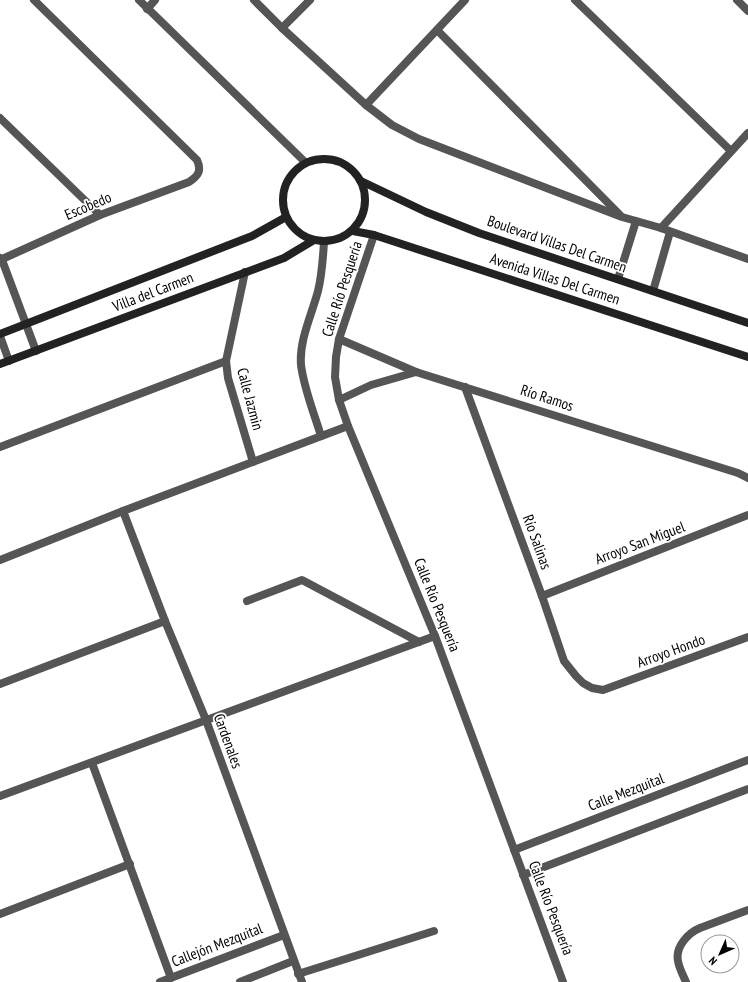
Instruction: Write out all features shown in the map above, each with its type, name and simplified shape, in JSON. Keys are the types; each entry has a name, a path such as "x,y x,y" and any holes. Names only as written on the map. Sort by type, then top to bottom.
{"street":[{"name":"Escobedo","path":"1,259 100,215 189,182 196,178 200,171 200,166 197,160 34,0"},
{"path":"138,0 306,163"},
{"path":"147,9 155,0"},
{"path":"254,0 282,28 366,105 392,125 419,139 622,216 661,228 748,259"},
{"path":"282,28 310,0"},
{"path":"366,105 465,0"},
{"path":"575,0 732,151"},
{"path":"737,0 748,11"},
{"path":"437,30 622,216"},
{"path":"0,118 100,215"},
{"path":"661,228 748,133"},
{"path":"327,159 337,161 355,172 361,181 365,191 366,202 364,212 360,222 353,231 340,239 324,242 304,236 295,230 286,217 283,201 286,186 294,173 306,163 327,159"},
{"name":"Boulevard Villas Del Carmen","path":"361,181 426,212 479,233 748,323"},
{"name":"Villa del Carmen","path":"0,335 252,236 286,217"},
{"path":"618,279 636,221"},
{"name":"Avenida Villas Del Carmen","path":"353,231 374,235 748,357"},
{"path":"652,291 670,232"},
{"name":"Calle Río Pesquería","path":"374,235 339,339 335,377 339,400 348,426 435,636 564,982"},
{"name":"Villa del Carmen","path":"0,364 284,258 314,240"},
{"path":"321,436 304,383 301,364 302,345 322,273 324,242"},
{"path":"1,259 36,351"},
{"name":"Calle Jazmin","path":"245,272 226,361 228,378 253,462"},
{"path":"0,335 9,361"},
{"name":"Río Ramos","path":"339,339 416,372 738,473 748,478"},
{"path":"0,447 226,361"},
{"path":"339,400 371,385 416,372"},
{"name":"Río Salinas","path":"465,387 542,596 564,661 583,684 592,688 603,690"},
{"path":"0,560 123,511 348,426"},
{"name":"Cardenales","path":"123,511 165,621 206,720 302,982"},
{"name":"Arroyo San Miguel","path":"542,596 748,515"},
{"path":"247,601 302,580 419,642"},
{"path":"0,684 165,621"},
{"path":"0,796 435,636"},
{"name":"Arroyo Hondo","path":"603,690 748,637"},
{"name":"Calle Mezquital","path":"514,850 748,760"},
{"path":"92,762 171,978"},
{"path":"524,875 748,789"},
{"path":"0,914 130,864"},
{"path":"686,982 678,961 678,953 681,946 692,932 748,910"},
{"path":"298,974 434,931"},
{"name":"Callejón Mezquital","path":"160,982 284,935"},
{"path":"240,982 294,961"}]}
